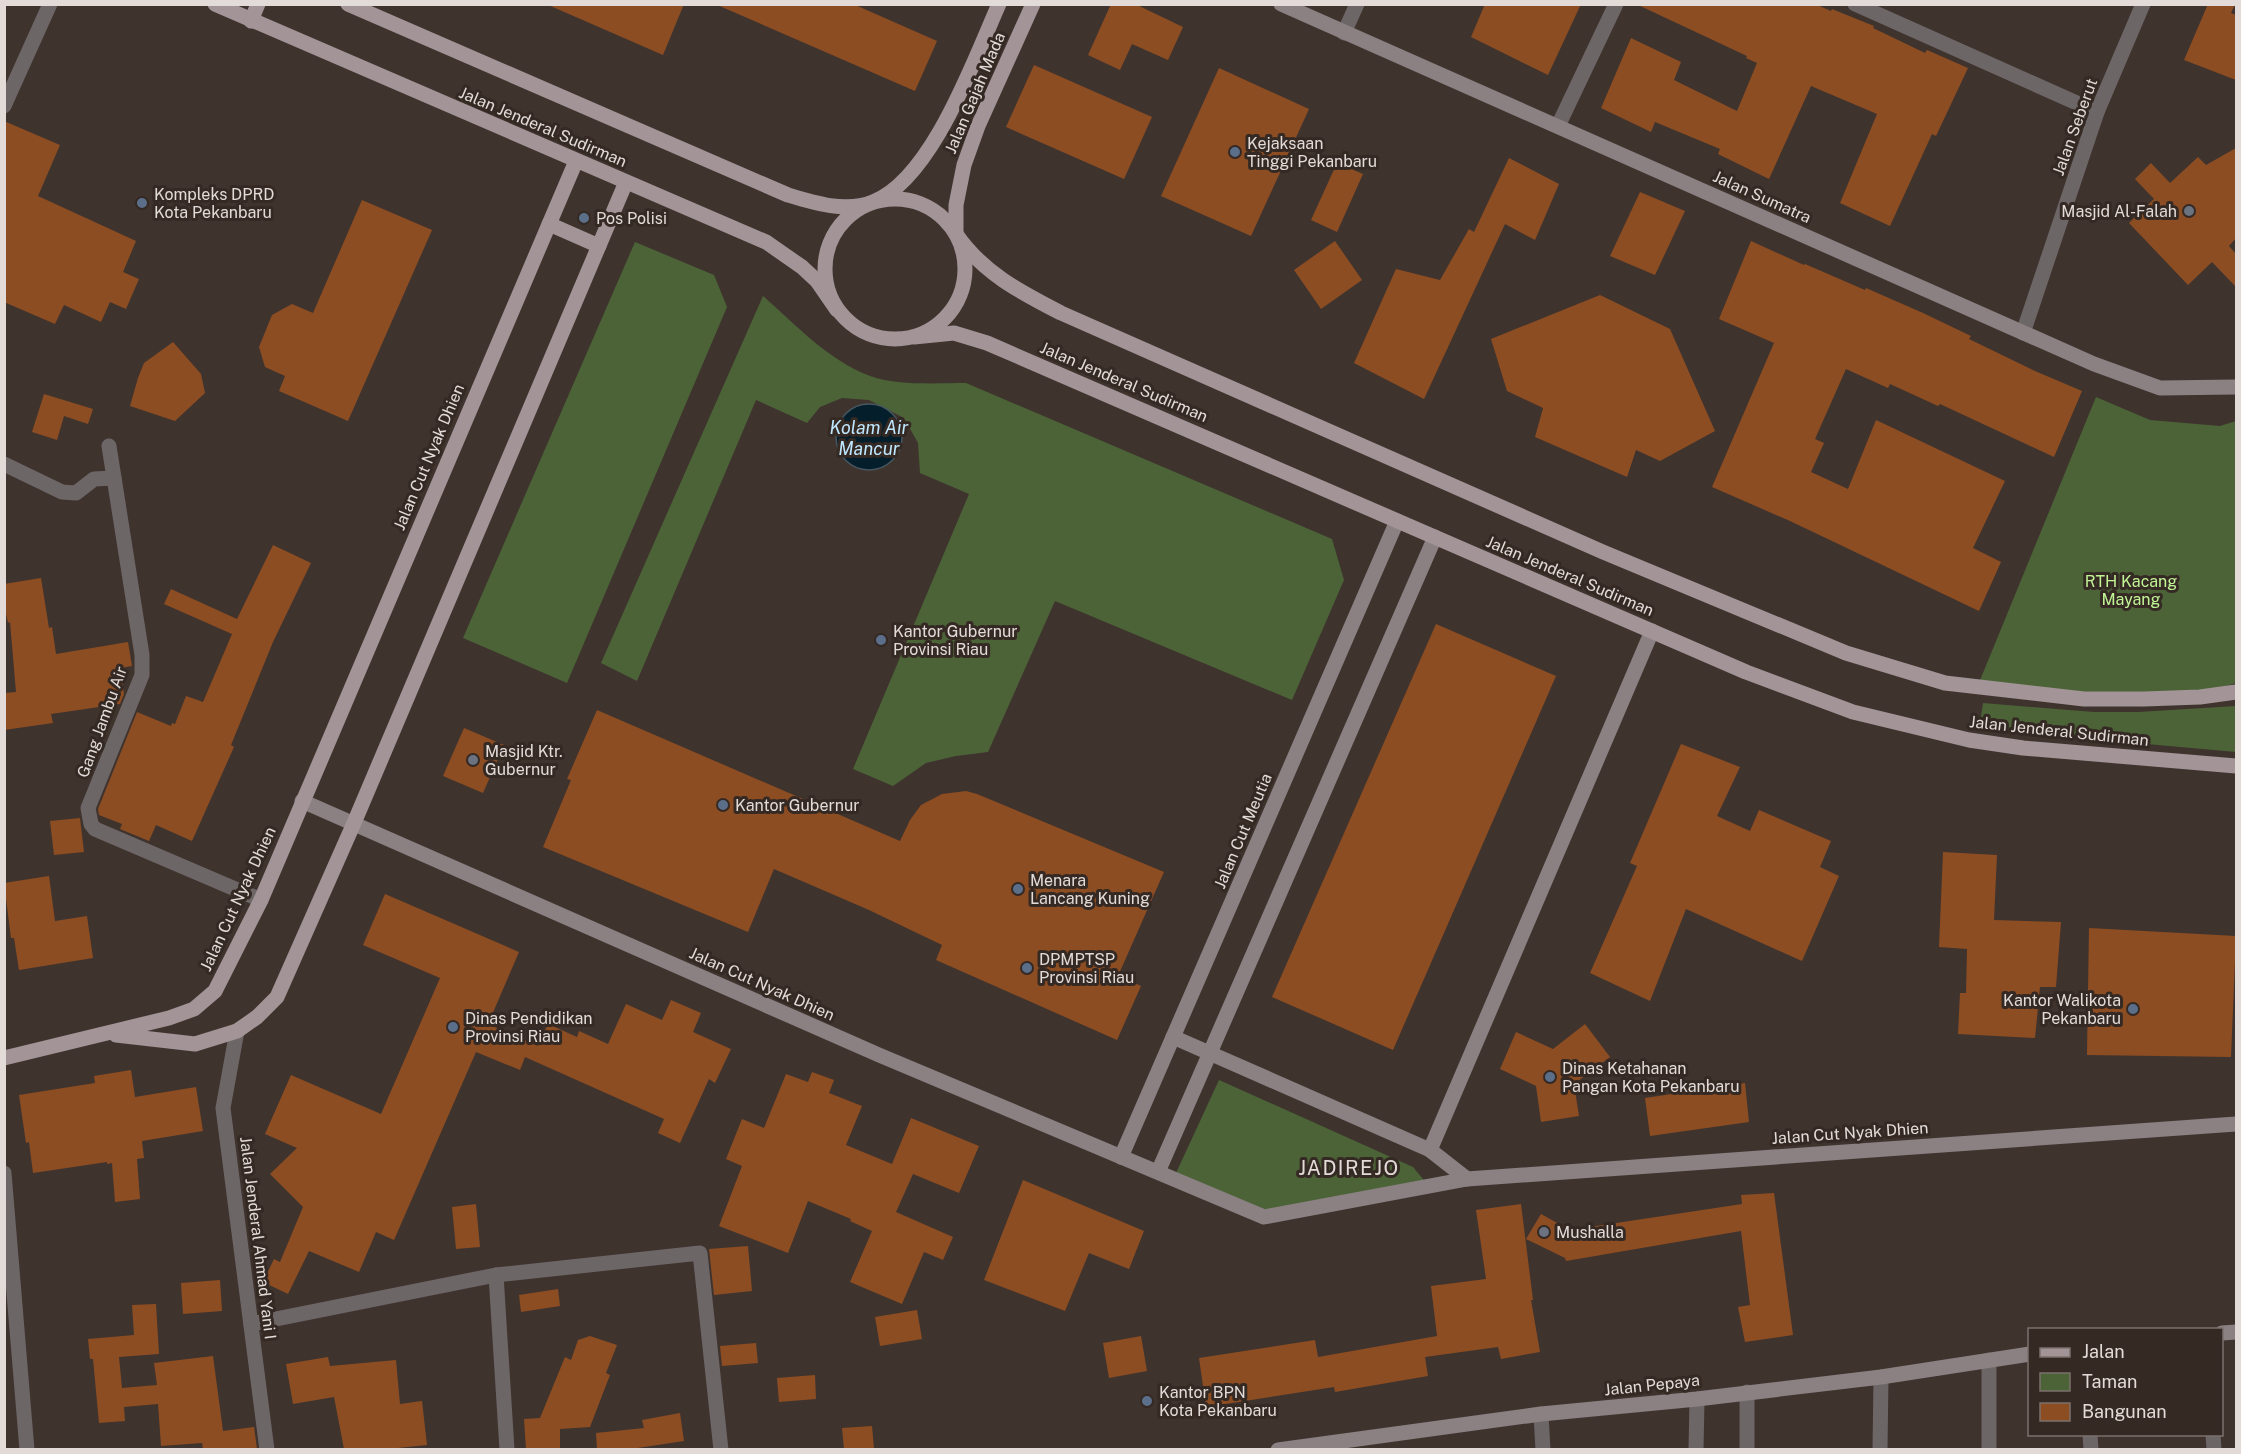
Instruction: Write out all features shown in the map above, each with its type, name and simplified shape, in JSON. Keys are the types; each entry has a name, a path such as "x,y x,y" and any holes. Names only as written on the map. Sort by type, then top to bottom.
{"main road":[{"name":"Jalan Jenderal Sudirman","path":"215,4 766,242 802,267 817,281 837,310"},
{"path":"251,21 258,4"},
{"name":"Jalan Jenderal Sudirman","path":"348,4 788,195 843,207 872,203"},
{"name":"Jalan Gajah Mada","path":"872,203 891,193 926,154 948,116 999,4"},
{"name":"Jalan Gajah Mada","path":"956,234 956,205 964,165 978,126 1033,4"},
{"name":"Jalan Cut Nyak Dhien","path":"4,1058 108,1034 194,1009 214,991 261,900 576,161"},
{"path":"108,1034 195,1044 237,1031 257,1017 277,997 354,823 626,182"},
{"path":"889,199 905,200 934,210 949,224 963,250 965,273 960,296 948,315 930,330 914,337 897,340 864,333 849,323 837,310 830,294 825,276 826,257 831,240 842,224 856,211 872,203 889,199"},
{"path":"549,224 598,246"},
{"name":"Jalan Jenderal Sudirman","path":"956,234 966,249 996,277 1017,291 1061,313 1603,552 1846,653 1945,683 2084,699 2200,697 2236,692"},
{"name":"Jalan Jenderal Sudirman","path":"914,337 954,333 987,343 1746,672 1852,712 1969,740 2023,748 2236,766"}],"street":[{"path":"4,106 51,4"},
{"name":"Jalan Sumatra","path":"1281,4 2094,364 2160,388 2236,387"},
{"path":"1344,33 1357,4"},
{"path":"1558,126 1616,4"},
{"name":"Jalan Seberut","path":"2023,333 2097,112 2143,4"},
{"path":"1858,5 2097,112"},
{"name":"Gang Jambu Air","path":"109,446 142,656 142,675 88,808 91,824 95,829 261,900"},
{"path":"4,464 62,492 76,493 94,479 114,478"},
{"name":"Jalan Cut Meutia","path":"1121,1156 1397,520"},
{"path":"1158,1172 1435,537"},
{"path":"1430,1150 1652,631"},
{"name":"Jalan Cut Nyak Dhien","path":"302,801 879,1055 1264,1217 1467,1179 2236,1124"},
{"name":"Jalan Jenderal Ahmad Yani I","path":"237,1031 223,1108 267,1449"},
{"path":"1173,1037 1430,1150 1467,1179"},
{"path":"4,1173 27,1449"},
{"path":"251,1324 496,1275 700,1253 721,1449"},
{"path":"496,1275 507,1449"},
{"name":"Jalan Pepaya","path":"1278,1449 1541,1414 1697,1399 1881,1377 2028,1354"},
{"path":"1989,1360 1989,1449"},
{"path":"1880,1449 1881,1377"},
{"path":"1747,1392 1747,1449"},
{"path":"1696,1449 1697,1399"},
{"path":"1541,1414 1543,1449"}],"green space":[{"path":"635,242 714,275 727,307 567,683 463,638"},
{"path":"763,296 826,351 870,376 904,383 966,383 1332,539 1344,580 1292,700 1055,601 988,752 926,763 893,786 853,769 969,494 920,473 918,443 904,418 869,400 842,398 820,407 807,423 756,400 637,681 601,663"},
{"name":"RTH Kacang Mayang","path":"2096,397 2150,420 2220,426 2236,421 2236,683 2191,697 1976,690"},
{"path":"1983,703 2094,712 2138,712 2236,706 2236,752 1979,729"},
{"path":"1219,1080 1413,1167 1428,1185 1265,1212 1176,1173"}],"water":[{"name":"Kolam Air Mancur","path":"869,404 882,407 892,414 899,424 902,437 899,450 892,460 882,467 869,470 856,467 846,460 839,450 836,437 839,424 846,414 856,407"}],"building":[{"path":"546,4 684,4 663,55"},
{"path":"715,4 853,4 937,41 915,91"},
{"path":"1111,4 1135,4 1183,27 1168,60 1132,44 1120,70 1088,55"},
{"path":"1485,4 1581,4 1548,75 1471,37"},
{"path":"1636,4 1815,4 1874,26 1873,28 1925,53 1927,50 1968,68 1936,136 1932,134 1890,226 1840,203 1877,114 1811,86 1769,179 1718,154 1720,149 1655,122 1651,132 1601,108 1631,38 1681,62 1674,80 1737,111 1757,63 1746,58 1747,56"},
{"path":"2208,4 2235,4 2231,13 2236,15 2236,80 2184,60"},
{"path":"1034,65 1152,117 1124,179 1006,127"},
{"name":"Kejaksaan Tinggi Pekanbaru","path":"1219,68 1309,109 1251,236 1161,196"},
{"path":"4,121 60,145 38,196 136,241 123,272 139,279 126,309 110,302 101,322 64,305 55,324 4,302"},
{"name":"Masjid Al-Falah","path":"2236,148 2236,238 2229,246 2236,254 2236,287 2212,262 2188,285 2129,223 2154,199 2135,179 2151,163 2170,183 2198,157 2206,165"},
{"path":"1509,158 1559,184 1535,240 1505,224 1424,399 1354,363 1396,269 1440,280 1469,229 1474,232"},
{"path":"1337,163 1363,174 1337,232 1311,220"},
{"path":"1640,192 1685,211 1655,275 1610,256"},
{"path":"362,200 432,230 348,421 279,391 285,376 265,367 259,347 272,315 292,304 313,313"},
{"path":"1335,241 1362,280 1321,309 1294,270"},
{"path":"1751,241 1923,313 1971,336 1969,339 2082,391 2054,457 1940,404 1938,406 1890,384 1888,388 1846,369 1815,439 1824,443 1811,472 1848,489 1876,420 2005,481 1973,548 2001,562 1979,611 1790,521 1712,487 1774,343 1719,319"},
{"path":"1600,295 1670,329 1715,431 1660,461 1636,450 1627,477 1535,437 1543,408 1507,391 1491,339"},
{"path":"173,342 201,374 205,393 175,421 130,406 144,363"},
{"path":"44,394 93,409 88,424 64,416 57,440 32,432"},
{"path":"273,545 311,563 273,642 231,745 234,747 192,841 156,825 149,841 120,829 122,824 99,815 98,809 137,712 171,726 172,723 175,724 186,696 203,702 232,634 164,604 171,589 237,619"},
{"path":"41,578 49,628 52,627 56,654 128,642 132,666 120,668 124,694 120,704 51,714 53,723 4,730 4,693 16,692 10,622 8,623 4,605 4,584"},
{"path":"1436,624 1556,676 1393,1050 1272,997"},
{"path":"597,710 900,841 910,820 921,805 942,794 966,791 1164,872 1118,976 1141,986 1117,1040 936,960 942,945 869,910 774,869 748,932 543,847 571,780 567,779"},
{"name":"Masjid Ktr. Gubernur","path":"464,728 504,745 483,793 443,776"},
{"path":"1681,744 1740,767 1717,816 1750,831 1759,810 1831,841 1820,867 1839,876 1802,961 1686,909 1650,1001 1590,973 1637,866 1630,863"},
{"path":"80,818 84,852 54,855 50,821"},
{"path":"1943,852 1997,855 1994,920 2061,922 2056,987 2040,987 2035,1038 1958,1034 1960,993 1966,993 1967,949 1939,947"},
{"path":"49,876 55,921 87,916 93,958 19,970 14,938 11,938 4,883"},
{"path":"385,894 519,952 488,1024 538,1046 548,1024 577,1037 579,1031 608,1044 626,1004 662,1020 671,1000 701,1013 693,1032 731,1049 715,1083 709,1079 680,1143 658,1133 664,1119 525,1057 520,1070 476,1052 394,1240 376,1232 359,1272 309,1251 288,1294 263,1282 274,1259 280,1262 303,1207 270,1174 297,1148 265,1134 291,1075 381,1114 440,978 363,945"},
{"name":"Kantor Walikota Pekanbaru","path":"2089,928 2236,936 2231,1057 2087,1055"},
{"name":"Dinas Ketahanan Pangan Kota Pekanbaru","path":"1585,1024 1610,1057 1574,1084 1579,1116 1541,1122 1536,1086 1500,1069 1516,1032 1553,1049"},
{"path":"131,1070 135,1097 196,1087 203,1131 142,1141 144,1158 137,1159 140,1199 115,1202 112,1163 33,1173 19,1095 95,1083 94,1076"},
{"path":"812,1072 834,1080 829,1093 862,1106 846,1145 892,1164 911,1118 979,1146 959,1193 913,1174 896,1212 953,1237 943,1260 924,1252 902,1304 850,1282 872,1231 850,1221 851,1219 808,1201 788,1253 719,1226 742,1166 726,1159 742,1119 764,1128 786,1074 808,1082"},
{"path":"1745,1083 1749,1122 1650,1136 1645,1098"},
{"path":"1023,1180 1144,1231 1129,1269 1089,1253 1065,1311 984,1280"},
{"path":"1774,1193 1793,1335 1745,1342 1738,1307 1750,1305 1741,1231 1566,1261 1565,1258 1526,1239 1541,1214 1570,1230 1742,1204 1741,1195"},
{"path":"476,1204 480,1247 456,1249 452,1207"},
{"path":"1521,1204 1533,1300 1531,1300 1540,1352 1501,1359 1498,1347 1425,1357 1428,1376 1335,1392 1334,1387 1206,1407 1199,1358 1315,1340 1318,1357 1437,1336 1431,1286 1486,1279 1476,1210"},
{"path":"748,1246 752,1291 714,1295 709,1249"},
{"path":"220,1280 222,1311 183,1314 181,1283"},
{"path":"558,1289 560,1306 521,1312 519,1295"},
{"path":"156,1304 159,1354 119,1357 122,1388 157,1385 154,1363 213,1356 223,1431 254,1427 257,1449 203,1449 202,1443 161,1446 158,1404 124,1407 125,1421 99,1423 93,1359 90,1359 88,1339 134,1335 132,1305"},
{"path":"917,1310 922,1339 880,1346 875,1317"},
{"path":"590,1336 617,1345 606,1373 610,1375 590,1427 560,1429 560,1449 526,1449 524,1419 540,1418 565,1357 571,1360 578,1340"},
{"path":"1141,1336 1147,1371 1109,1378 1103,1343"},
{"path":"756,1343 758,1363 722,1366 720,1346"},
{"path":"328,1357 330,1366 396,1360 400,1404 422,1401 427,1445 388,1449 344,1449 334,1397 293,1404 286,1364"},
{"path":"815,1375 816,1399 779,1402 777,1378"},
{"path":"680,1413 684,1441 631,1449 597,1449 596,1433 644,1428 642,1420"},
{"path":"872,1426 874,1449 844,1449 842,1428"}],"place":[{"name":"Kejaksaan Tinggi Pekanbaru","path":"1235,152"},
{"name":"Kompleks DPRD Kota Pekanbaru","path":"142,203"},
{"name":"Masjid Al-Falah","path":"2189,211"},
{"name":"Pos Polisi","path":"584,218"},
{"name":"Kantor Gubernur Provinsi Riau","path":"881,640"},
{"name":"Masjid Ktr. Gubernur","path":"473,760"},
{"name":"Kantor Gubernur","path":"723,805"},
{"name":"Menara Lancang Kuning","path":"1018,889"},
{"name":"DPMPTSP Provinsi Riau","path":"1027,968"},
{"name":"Kantor Walikota Pekanbaru","path":"2133,1009"},
{"name":"Dinas Pendidikan Provinsi Riau","path":"453,1027"},
{"name":"Dinas Ketahanan Pangan Kota Pekanbaru","path":"1550,1077"},
{"name":"Mushalla","path":"1544,1232"},
{"name":"Kantor BPN Kota Pekanbaru","path":"1147,1401"}],"district":[{"name":"JADIREJO","path":"1349,1168"}]}
